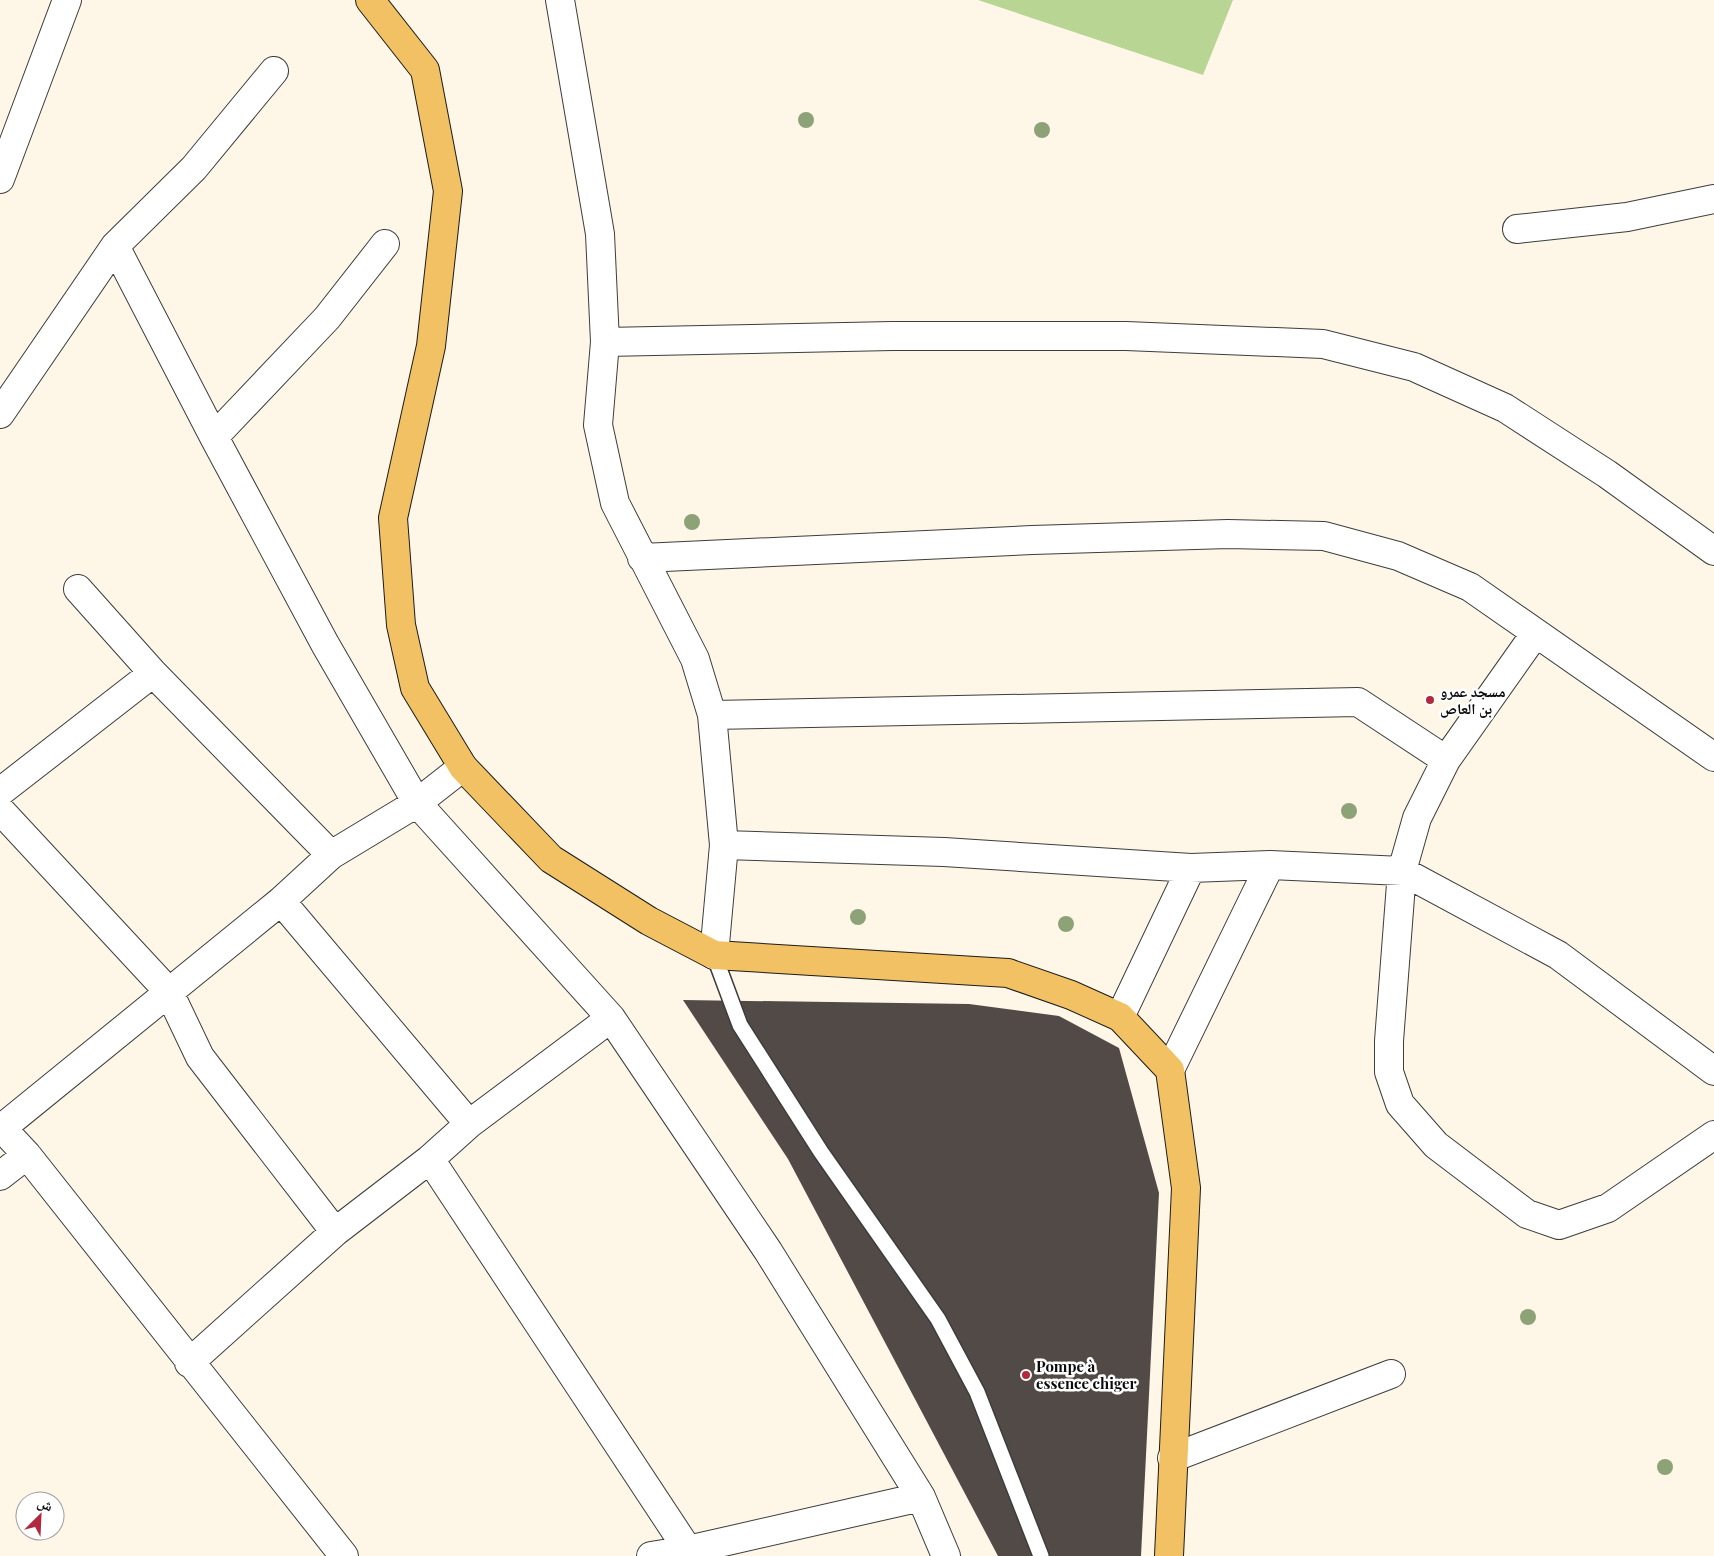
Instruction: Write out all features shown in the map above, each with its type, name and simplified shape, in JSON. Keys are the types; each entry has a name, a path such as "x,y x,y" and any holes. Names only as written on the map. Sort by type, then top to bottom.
{"main road":[{"path":"370,0 425,70 448,191 431,346 393,518 400,625 415,688 463,767 551,859 649,921 714,955 1008,973 1072,995 1120,1017 1170,1070 1186,1188 1172,1458 1169,1556"}],"street":[{"path":"1,175 67,0"},
{"path":"560,0 600,234 605,342 598,425 615,503 695,659 712,715 724,845 714,955"},
{"path":"0,414 115,246 194,168 274,71"},
{"path":"1517,229 1627,217 1714,200"},
{"path":"214,437 327,318 385,244"},
{"path":"115,246 214,437 325,644 417,803 611,1018 768,1251 921,1497 946,1556"},
{"path":"605,342 892,336 1126,336 1323,344 1414,367 1505,408 1607,474 1714,551"},
{"path":"642,558 1120,537 1228,534 1324,536 1398,556 1470,587 1714,757"},
{"path":"78,589 153,673 331,855"},
{"path":"1535,634 1446,760 1417,818 1402,871 1389,1041 1389,1072 1400,1104 1436,1145 1528,1214 1559,1225 1608,1208 1714,1135"},
{"path":"0,792 153,673"},
{"path":"712,715 1358,702 1446,760"},
{"path":"344,1556 189,1363 27,1155 1,1127 281,901 331,855 417,803 463,767"},
{"path":"0,810 170,992 200,1057 336,1232"},
{"path":"724,845 944,852 1191,868 1270,865 1402,871 1558,955 1714,1071"},
{"path":"1170,1070 1270,865"},
{"path":"1120,1017 1191,868"},
{"path":"281,901 469,1124"},
{"path":"189,1363 336,1232 430,1158 469,1124 611,1018"},
{"path":"0,1176 27,1155"},
{"path":"430,1158 688,1550"},
{"path":"1172,1458 1391,1374"},
{"path":"652,1556 688,1550 921,1497"}],"lane":[{"path":"714,955 740,1025 821,1152 938,1319 977,1392 1041,1556"}],"green space":[{"path":"978,0 1233,0 1203,75"}],"building":[{"name":"Pompe à essence chiger","path":"683,1000 969,1004 1059,1016 1119,1048 1159,1193 1141,1556 998,1556 788,1159"}],"place":[{"name":"مسجد عمرو بن العاص","path":"1430,700"},
{"name":"Pompe à essence chiger","path":"1026,1375"}]}
